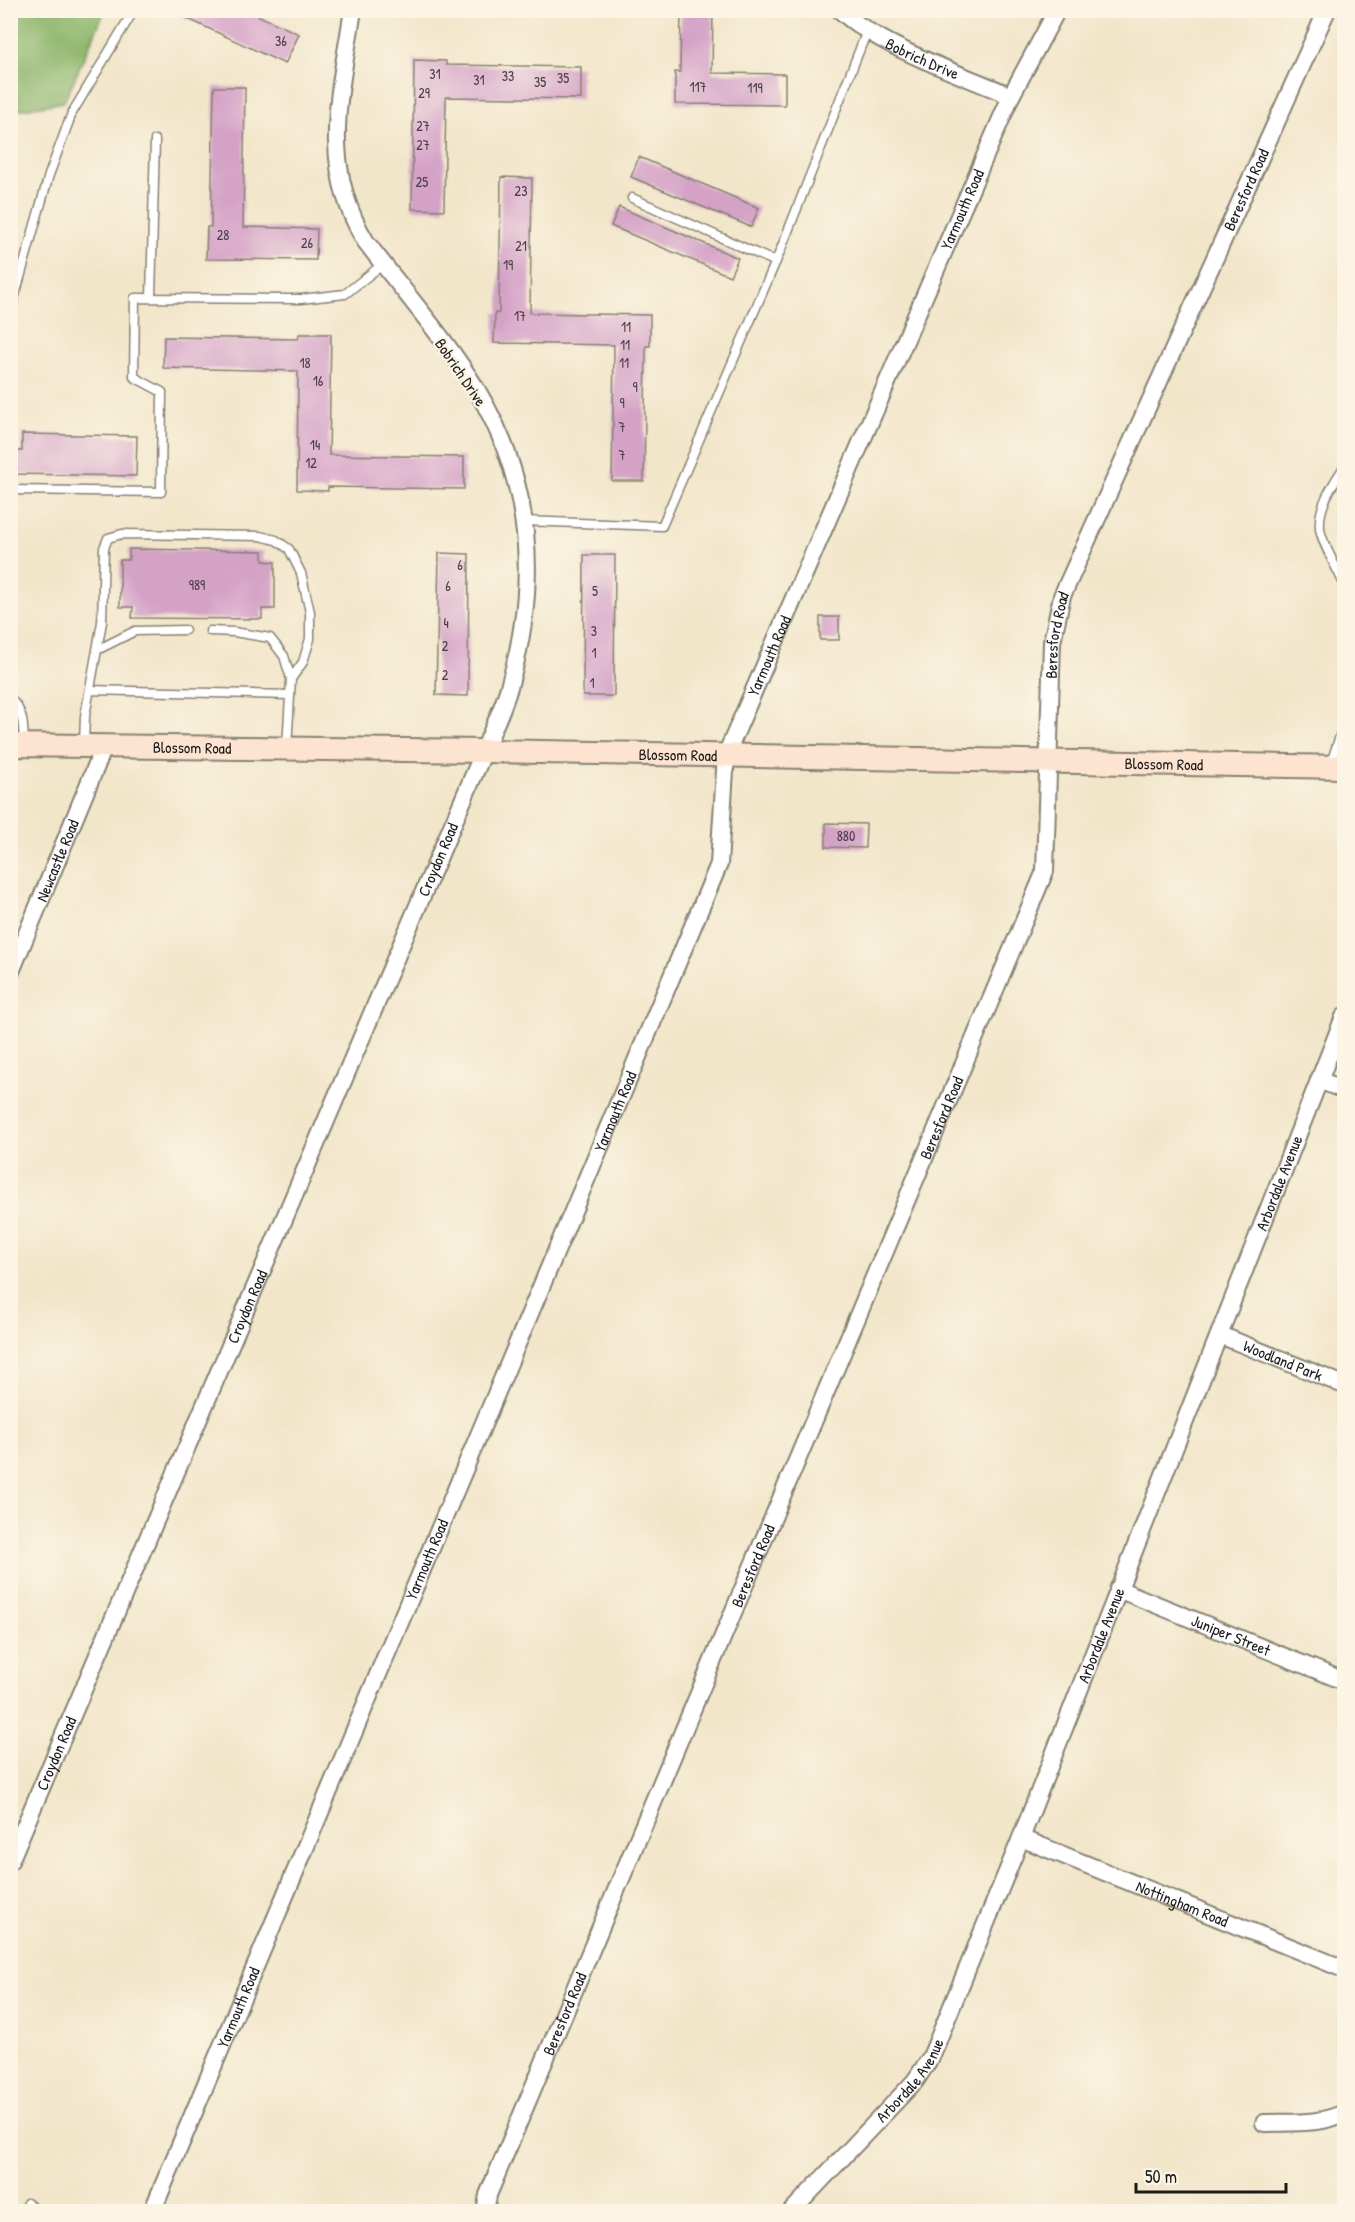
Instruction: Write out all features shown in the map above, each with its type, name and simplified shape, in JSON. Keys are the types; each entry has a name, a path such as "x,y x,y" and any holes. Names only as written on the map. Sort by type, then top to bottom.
{"street":[{"name":"Bobrich Drive","path":"353,10 339,102 336,155 338,173 352,219 477,392 510,456 517,479 523,521 526,572 523,631 509,689 484,751"},
{"name":"Bobrich Drive","path":"840,10 867,31 1011,96"},
{"name":"Yarmouth Road","path":"152,2211 719,864 726,754 1011,96 1057,10"},
{"name":"Beresford Road","path":"485,2211 488,2195 1045,871 1052,642 1062,596 1327,10"},
{"name":"Blossom Road","path":"17,745 726,754 1337,767"},
{"name":"Newcastle Road","path":"10,974 94,747"},
{"name":"Croydon Road","path":"10,1861 484,751"},
{"name":"Arbordale Avenue","path":"791,2211 925,2069 1021,1838 1344,1017"},
{"path":"1319,1080 1344,1090"},
{"name":"Woodland Park","path":"1220,1335 1344,1385"},
{"name":"Juniper Street","path":"1118,1589 1344,1681"},
{"name":"Nottingham Road","path":"1021,1838 1344,1969"},
{"path":"1264,2123 1316,2122 1344,2114"}],"lane":[{"path":"10,313 49,175 72,113 134,10"},
{"path":"523,521 662,526 776,262 867,31"},
{"path":"151,298 155,140"},
{"path":"632,198 776,262"},
{"path":"10,490 161,492 162,392 134,376 135,298 301,299 345,294 383,264"},
{"path":"1344,467 1332,484 1324,503 1320,528 1344,584"},
{"path":"94,747 90,690 102,622 104,548 108,538 122,534 260,536 276,540 289,549 301,573 310,612 310,639 303,663 291,679"},
{"path":"97,650 135,631 185,630"},
{"path":"210,631 270,638 284,656 291,679 287,749"},
{"path":"90,690 290,695"},
{"path":"10,699 17,705 23,720 17,745"},
{"path":"1337,767 1344,724"},
{"path":"27,2203 38,2211"}],"green space":[{"path":"11,10 105,11 64,102 11,111"}],"building":[{"path":"169,10 246,10 299,34 285,64"},
{"path":"681,10 713,10 712,73 785,74 785,105 675,104 675,72 680,72"},
{"path":"414,60 446,61 446,65 581,67 581,99 446,97 444,210 412,209"},
{"path":"214,87 245,87 243,227 317,229 316,260 206,259 207,227 211,227"},
{"path":"639,157 759,208 751,227 631,177"},
{"path":"501,177 532,178 530,313 650,315 650,346 646,346 644,481 612,481 614,345 494,343 495,313 499,313"},
{"path":"619,207 738,258 730,276 611,226"},
{"path":"299,334 331,334 329,455 464,457 464,489 328,487 328,491 297,490 298,371 163,368 164,337 298,339"},
{"path":"22,434 137,436 136,476 10,474 10,451 22,451"},
{"path":"129,549 263,551 263,561 275,562 275,609 262,609 262,619 132,618 133,607 120,607 120,560 129,560"},
{"path":"439,553 469,554 468,696 436,695"},
{"path":"584,555 615,555 614,696 583,696"},
{"path":"820,617 839,617 839,640 820,640"},
{"path":"826,823 866,824 865,848 826,847"}]}
